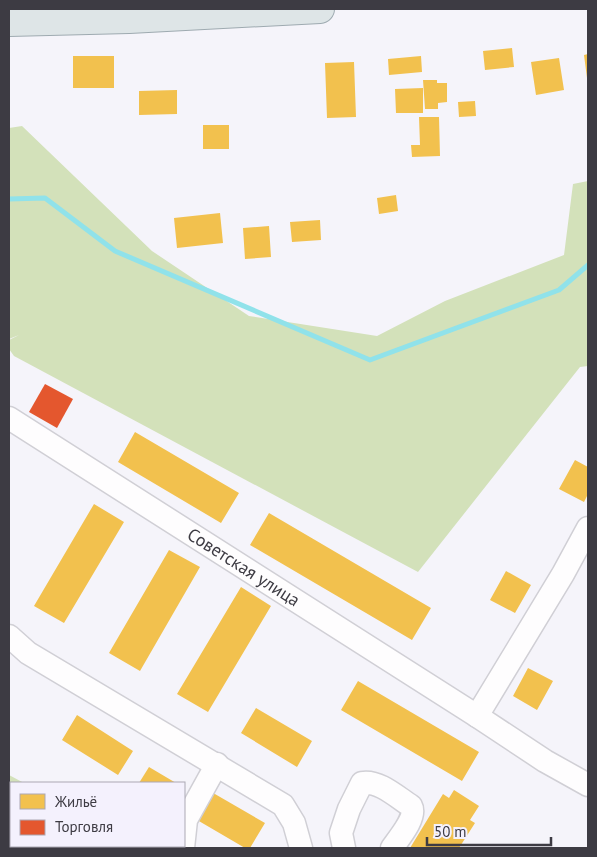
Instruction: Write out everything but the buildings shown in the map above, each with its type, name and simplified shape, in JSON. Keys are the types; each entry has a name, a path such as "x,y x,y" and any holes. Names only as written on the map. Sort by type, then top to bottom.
{"main road":[{"path":"9,22 129,19 320,9"}],"street":[{"name":"Советская улица","path":"9,418 478,716 545,761 588,785"},
{"path":"478,716 563,574 588,528"},
{"path":"9,636 28,653 283,804 294,823 302,848"},
{"path":"185,829 186,820 217,764"},
{"path":"344,848 341,833 349,809 362,783 369,782 379,785 411,806 414,810 412,817 392,848"}],"green space":[{"path":"22,126 152,251 249,316 377,336 445,301 564,255 573,184 588,181 588,366 580,367 418,572 14,356 9,349 9,340 19,335 9,339 9,128"},
{"path":"9,775 22,782 10,782 10,847 46,848 9,848"}],"waterway":[{"path":"9,199 45,198 115,251 370,360 559,290 588,265"}]}
